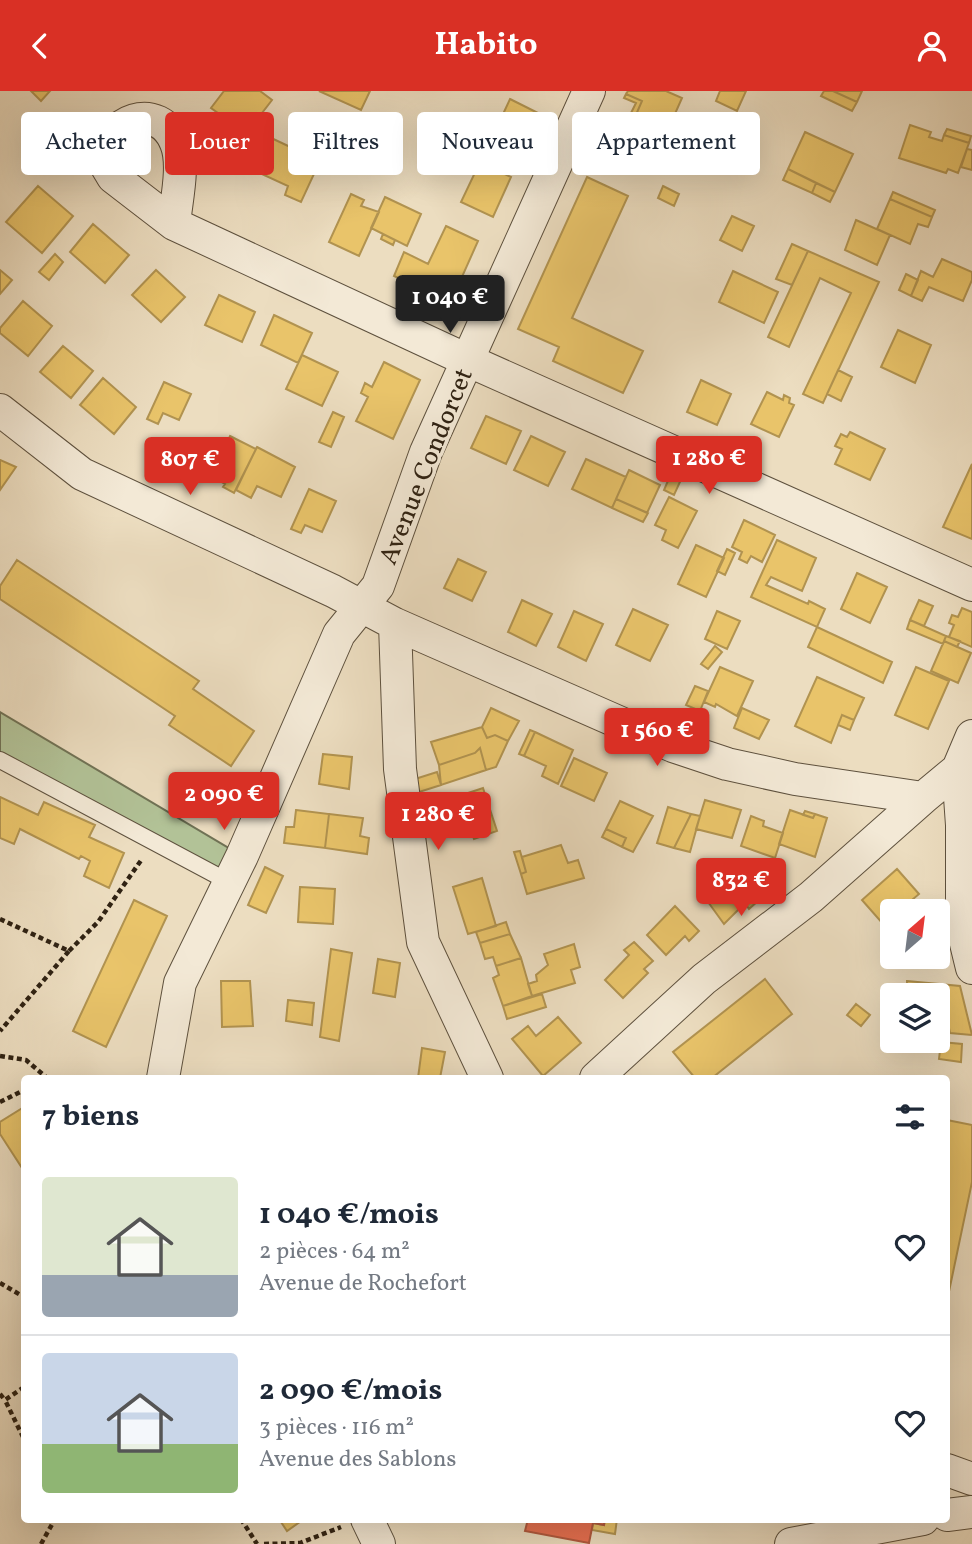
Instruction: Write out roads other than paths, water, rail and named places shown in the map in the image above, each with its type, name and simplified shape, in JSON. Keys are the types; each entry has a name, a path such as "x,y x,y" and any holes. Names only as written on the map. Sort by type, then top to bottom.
{"street":[{"name":"Avenue Condorcet","path":"164,1075 180,983 229,882 339,635 379,586 426,452 589,91"},
{"path":"174,224 467,360 972,585"},
{"path":"0,410 82,474 333,591 360,608 673,746 727,764 795,779 923,798"},
{"path":"395,624 400,769 422,942 486,1075"},
{"path":"972,736 958,769 962,825 962,927 972,968"},
{"path":"599,1075 704,979 811,897 958,769"},
{"path":"950,1470 972,1479"},
{"path":"950,1515 972,1511"},
{"path":"361,1523 379,1544"},
{"path":"791,1544 902,1523"}],"lane":[{"path":"0,759 229,882"}]}
